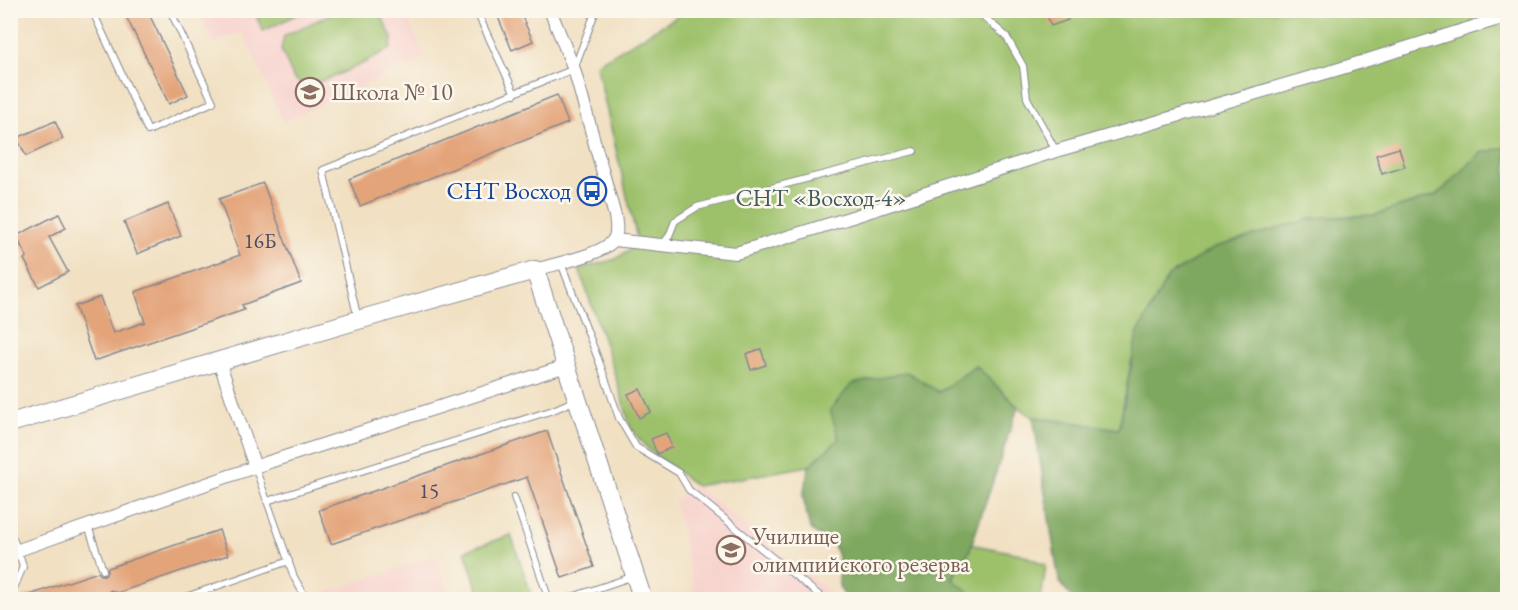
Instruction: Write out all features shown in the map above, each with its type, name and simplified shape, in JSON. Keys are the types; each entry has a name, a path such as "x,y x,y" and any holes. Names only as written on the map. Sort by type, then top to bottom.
{"street":[{"path":"10,423 603,249 614,240 615,216 574,69 550,10"},
{"path":"614,240 736,253 1056,151 1316,76 1508,16"},
{"path":"535,270 643,600"},
{"path":"219,361 255,467"},
{"path":"10,539 13,552 255,467 566,366"}],"lane":[{"path":"92,10 148,131 213,102 170,10"},
{"path":"476,10 515,94"},
{"path":"358,320 323,170 574,69 596,10"},
{"path":"976,10 1006,36 1023,66 1028,98 1056,151"},
{"path":"662,245 669,236 675,221 697,207 914,151"},
{"path":"561,262 619,418 636,447 679,473 689,490 825,600"},
{"path":"267,501 543,413 576,400"},
{"path":"255,467 294,577 307,600"},
{"path":"514,497 549,600"},
{"path":"88,526 103,570"},
{"path":"10,597 23,567 21,559 13,552"},
{"path":"177,600 289,561"},
{"path":"563,600 634,576"}],"shaded area":[{"name":"Школа № 10","path":"197,11 404,11 426,58 283,122 242,31 214,43"},
{"name":"Училище олимпийского резерва","path":"696,486 839,599 696,599 674,501"},
{"path":"436,556 451,599 303,600"}],"green space":[{"path":"254,10 306,10 263,31 254,11"},
{"path":"339,10 379,11 392,38 391,48 350,70 306,86 294,79 281,50 284,36"},
{"name":"СНТ «Восход-4»","path":"687,11 1507,11 1507,147 1481,153 1437,195 1375,215 1312,218 1131,362 1119,429 1033,417 1018,407 976,366 939,392 831,410 839,439 809,466 696,486 649,450 631,429 579,269 616,259 638,243 596,64"},
{"path":"1507,147 1507,599 1073,599 1059,581 1033,417 1119,429 1137,335 1168,276 1216,247 1312,218 1375,215 1437,195 1481,153"},
{"path":"976,366 1018,407 969,552 952,579 978,599 846,599 839,586 839,561 835,547 810,529 803,496 809,466 839,439 830,410 852,384 907,372 939,392"},
{"path":"511,535 533,599 481,599 465,551"},
{"path":"964,543 1021,554 1046,565 1041,599 988,599 951,590"}],"building":[{"path":"123,10 147,10 188,95 169,104"},
{"path":"495,10 519,10 533,41 512,50"},
{"path":"1045,10 1065,10 1068,20 1051,26"},
{"path":"557,95 568,123 360,206 349,179"},
{"path":"55,121 63,139 26,156 17,138"},
{"path":"1399,148 1405,167 1382,174 1376,155"},
{"path":"263,183 301,283 242,305 244,310 94,361 75,306 100,297 113,333 145,322 135,292 240,255 219,199"},
{"path":"168,204 181,236 137,254 124,222"},
{"path":"59,214 66,228 49,237 68,272 39,287 24,259 27,257 16,236"},
{"path":"761,349 766,365 751,370 746,354"},
{"path":"640,389 651,412 639,418 628,394"},
{"path":"547,431 594,567 562,578 527,477 331,544 319,510"},
{"path":"666,433 672,447 657,454 651,439"},
{"path":"219,530 228,555 117,593 111,590 107,597 99,600 23,600 23,597 98,572 105,575 108,568"}],"place":[{"name":"Школа № 10","path":"310,92"},
{"name":"СНТ Восход","path":"592,191"},
{"name":"Училище олимпийского резерва","path":"731,550"}]}
